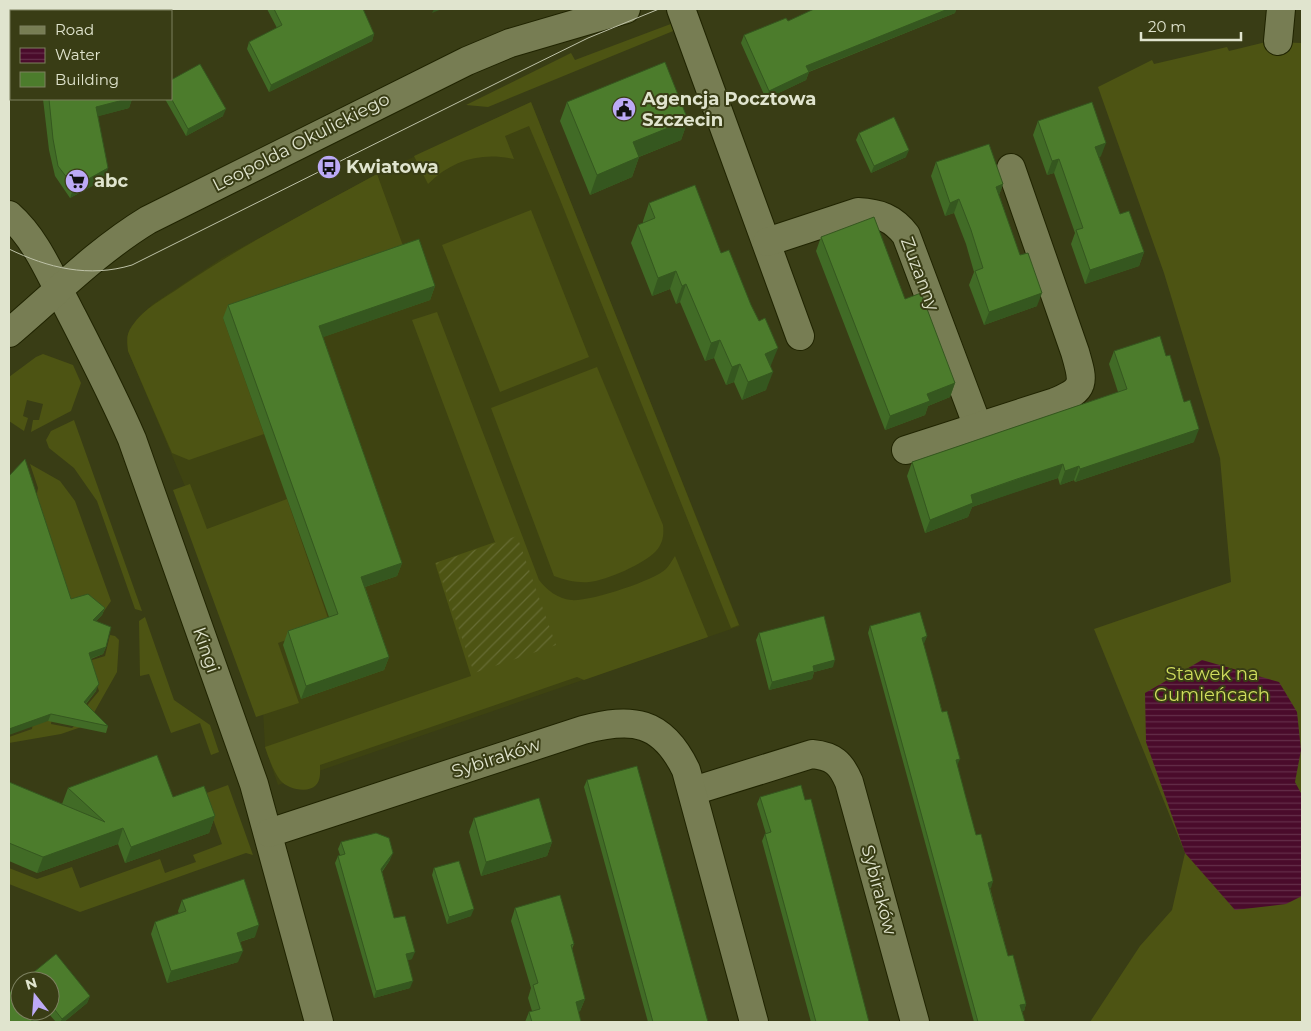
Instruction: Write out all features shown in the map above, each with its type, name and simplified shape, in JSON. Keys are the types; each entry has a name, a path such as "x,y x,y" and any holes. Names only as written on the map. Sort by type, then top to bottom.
{"street":[{"name":"Leopolda Okulickiego","path":"9,333 113,243 148,220 417,84 510,43 626,9"},
{"path":"681,9 800,336"},
{"path":"1278,41 1281,9"},
{"path":"906,450 1055,402 1073,394 1080,384 1080,370 1075,352 1011,168"},
{"name":"Zuzanny","path":"766,242 858,212 873,212 897,223 906,235 978,427"},
{"path":"9,215 24,229 43,257 59,291"},
{"name":"Kingi","path":"59,291 108,384 132,439 254,784 320,1022"},
{"name":"Sybiraków","path":"269,834 612,722 633,723 646,727 667,741 679,754 693,791 754,1022"},
{"name":"Sybiraków","path":"693,791 812,754 826,755 838,761 849,782 915,1022"}],"shaded area":[{"path":"531,102 740,626 278,785 265,747 263,710 203,529 128,351 127,336 139,317 153,304 222,258 377,174"}],"green space":[{"path":"676,22 678,29 488,107 466,105 571,53 575,60"},
{"name":"Stawek na Gumieńcach","path":"1266,42 1302,43 1302,1022 1090,1022 1140,946 1172,910 1185,853 1094,629 1231,582 1220,458 1164,273 1098,87 1152,60 1154,64 1227,47 1229,51"},
{"path":"531,102 739,625 731,628 529,126 505,136 514,159 490,157 468,160 447,169 428,184 414,156"},
{"path":"377,174 406,254 223,318 264,434 189,460 172,453 128,351 127,341 132,326 162,299 229,256"},
{"path":"531,210 589,357 500,392 442,245"},
{"path":"437,312 539,580 549,590 562,598 580,600 592,598 635,585 659,574 666,569 675,556 708,637 584,680 577,677 320,765 318,783 316,785 303,790 292,788 280,780 271,764 265,747 471,676 435,563 495,542 412,320"},
{"path":"43,354 73,365 81,383 71,411 31,432 33,420 39,420 43,404 27,400 23,416 28,418 24,431 9,421 9,377"},
{"path":"597,367 663,525 663,536 662,542 656,551 625,571 597,581 580,582 554,576 491,408"},
{"path":"74,420 142,611 135,609 97,501 74,468 49,448 46,440 51,431"},
{"path":"30,464 60,481 75,501 111,601 102,614 69,605 36,498 38,488"},
{"path":"190,484 207,529 287,499 330,624 278,643 299,703 256,717 173,490"},
{"path":"517,536 556,645 474,673 436,563"},
{"path":"145,617 174,700 210,725 219,752 211,755 200,723 171,733 149,674 140,676 139,621"},
{"path":"110,635 115,636 119,640 117,672 87,725 61,734 9,743 9,737 32,729 34,715 52,718 51,724 72,728 87,713 84,709 99,691 89,661 105,656"},
{"path":"228,785 253,855 246,853 80,912 9,884 9,868 37,879 72,867 80,888 160,859 165,873 196,862 193,855 222,844 204,794"}],"water":[{"path":"1202,660 1279,682 1297,712 1301,750 1295,782 1302,795 1302,896 1286,904 1235,910 1185,853 1146,742 1145,693"}],"building":[{"path":"115,9 149,9 149,10"},
{"path":"274,9 363,9 374,34 271,85 249,42 282,25"},
{"path":"814,9 948,9 806,66 809,72 769,91 744,35 786,18 788,21"},
{"path":"665,62 688,120 633,142 639,157 597,175 567,102"},
{"path":"200,64 226,109 188,129 172,100 172,79"},
{"path":"49,100 123,100 96,107 108,168 74,187 58,166"},
{"path":"1092,102 1106,143 1095,147 1120,214 1129,211 1144,252 1090,270 1076,230 1083,228 1059,159 1052,161 1038,121"},
{"path":"894,117 909,150 874,166 859,133"},
{"path":"989,144 1003,184 996,187 1020,255 1028,253 1042,293 989,312 975,271 983,268 971,230 959,199 950,203 936,162"},
{"path":"695,185 721,253 729,250 759,321 765,318 778,348 765,354 773,372 748,382 740,364 732,367 720,340 711,343 686,284 682,286 676,271 658,278 638,225 655,218 649,203"},
{"path":"874,217 905,299 921,293 955,383 927,394 930,401 890,416 821,237"},
{"path":"419,239 435,286 319,326 402,563 361,577 389,657 306,686 288,631 338,614 228,305"},
{"path":"1160,336 1166,356 1170,355 1184,402 1190,400 1199,429 1080,469 1079,466 1065,471 1063,464 1017,479 971,495 973,503 930,520 912,462 1127,389 1114,351"},
{"path":"25,459 71,599 88,594 105,608 93,620 111,627 106,647 89,653 99,684 84,702 108,726 51,714 9,729 9,476"},
{"path":"920,612 927,636 922,638 942,712 947,711 960,759 956,760 976,835 981,834 993,881 988,883 998,920 1008,956 1013,955 1026,1004 1020,1005 1025,1022 978,1022 870,626"},
{"path":"824,616 835,660 813,666 814,671 772,682 759,633"},
{"path":"157,755 173,797 204,786 215,816 131,847 123,828 43,857 9,843 9,782 105,822 68,788"},
{"path":"637,766 708,1022 653,1022 587,780"},
{"path":"801,785 805,800 811,799 869,1022 816,1022 765,834 771,832 760,797"},
{"path":"539,798 552,842 486,862 474,818"},
{"path":"376,833 389,838 393,853 381,869 394,918 405,916 415,952 406,954 413,981 376,991 338,856 345,854 341,842"},
{"path":"459,861 474,909 449,917 434,868"},
{"path":"244,879 259,925 237,933 243,951 171,971 155,922 186,911 182,900"},
{"path":"560,895 574,944 571,945 585,999 576,1002 581,1022 532,1022 529,1012 540,1009 533,985 538,983 515,908"},
{"path":"56,954 90,996 62,1019 60,1016 60,971 35,971"},
{"path":"9,993 10,1021 31,1021 30,1022 9,1022"}],"tram line":[{"path":"9,249 54,266 84,271 100,271 132,265 588,38 659,9"}],"place":[{"name":"Agencja Pocztowa Szczecin","path":"624,109"},
{"name":"Kwiatowa","path":"329,167"},
{"name":"abc","path":"77,181"}]}
